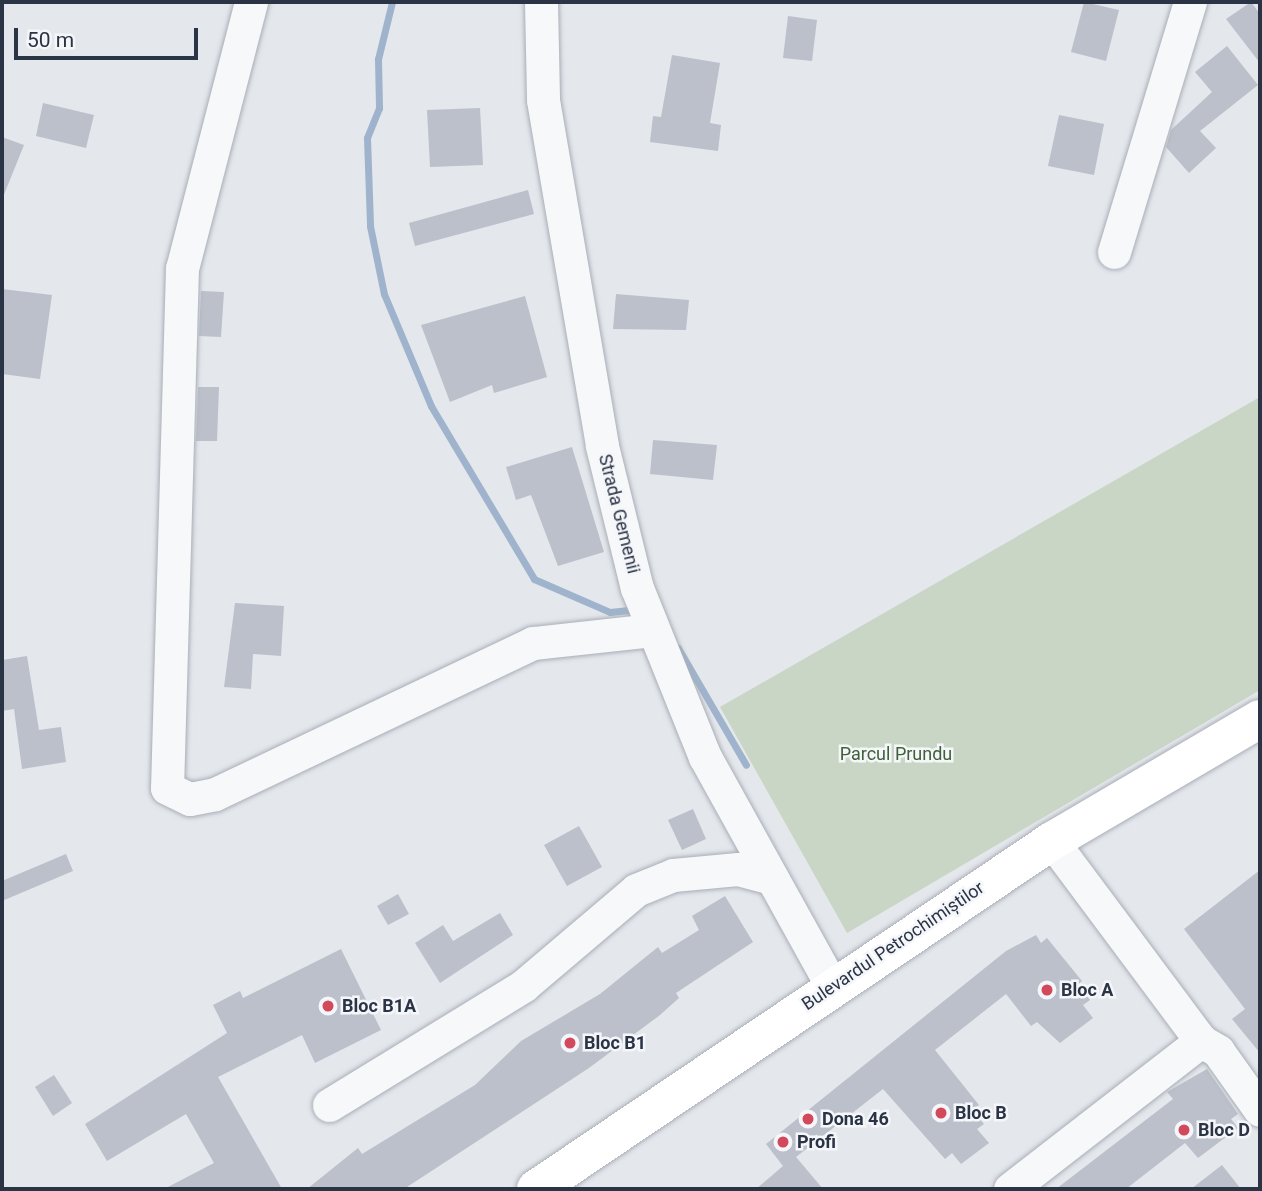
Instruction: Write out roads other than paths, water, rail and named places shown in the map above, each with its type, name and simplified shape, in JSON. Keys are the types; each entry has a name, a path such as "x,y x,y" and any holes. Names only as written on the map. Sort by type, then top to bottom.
{"main road":[{"name":"Bulevardul Petrochimiștilor","path":"536,1189 574,1179 832,986 1052,841 1260,719"}],"street":[{"path":"251,2 181,268 167,788 190,799 215,793 533,643 652,631"},
{"name":"Strada Gemenii","path":"541,2 543,100 601,446 637,588 652,631 705,757 832,986"},
{"path":"1114,252 1190,2"},
{"path":"1052,841 1200,1041 1219,1051 1260,1110"},
{"path":"329,1105 523,986 636,890 673,875 738,869 772,878"},
{"path":"1010,1189 1200,1041"}],"waterway":[{"path":"392,2 378,59 379,108 367,138 370,226 384,294 431,406 534,579 610,612 638,609"},
{"path":"678,648 746,765"}],"place":[{"name":"Bloc A","path":"1047,990"},
{"name":"Bloc B1A","path":"328,1006"},
{"name":"Bloc B1","path":"570,1043"},
{"name":"Bloc B","path":"941,1113"},
{"name":"Dona 46","path":"808,1119"},
{"name":"Bloc D","path":"1184,1130"},
{"name":"Profi","path":"783,1142"}],"park label":[{"name":"Parcul Prundu","path":"896,754"}]}
